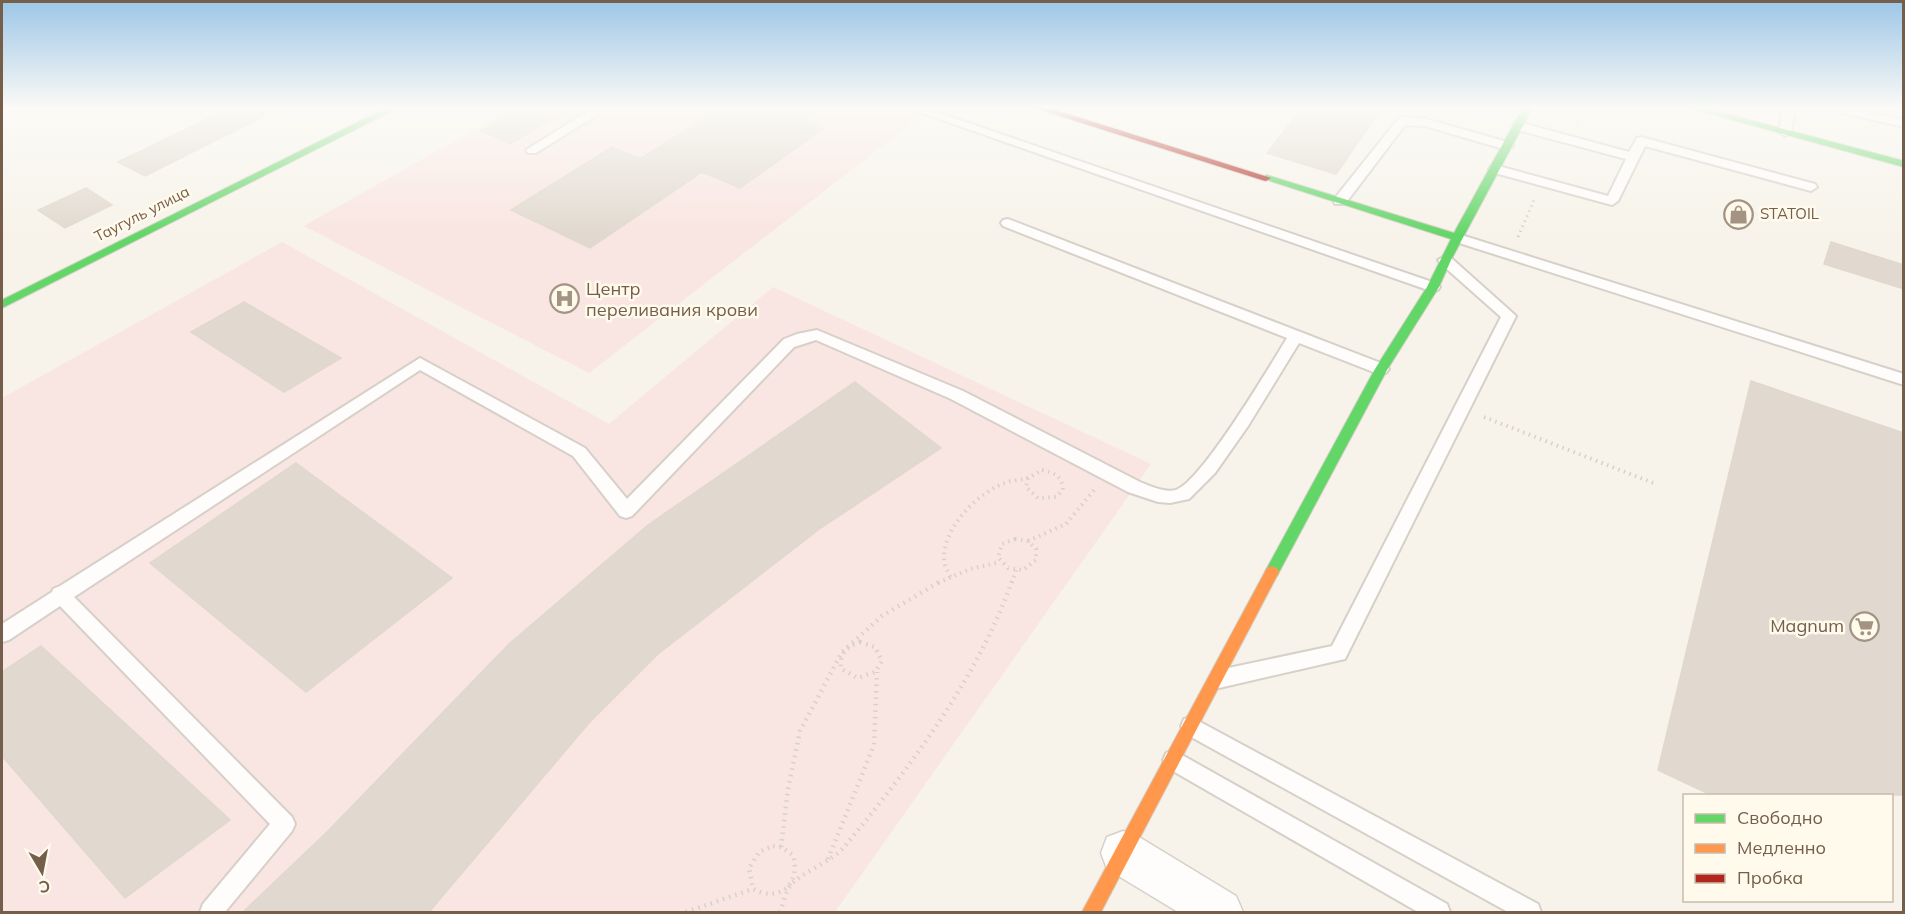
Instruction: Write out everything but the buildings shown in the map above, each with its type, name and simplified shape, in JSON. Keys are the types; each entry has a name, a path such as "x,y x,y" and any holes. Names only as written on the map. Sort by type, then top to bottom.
{"street":[{"name":"Таугуль улица","path":"2,304 310,150"},
{"path":"1178,150 1458,238"},
{"path":"1091,912 1381,369 1433,287 1445,260 1505,150"},
{"path":"1851,150 1904,164"},
{"path":"1123,852 1220,912"}],"lane":[{"path":"1034,150 1433,287"},
{"path":"1340,201 1380,150"},
{"path":"1606,150 1633,157"},
{"path":"1495,169 1612,201 1637,150"},
{"path":"1673,150 1810,187"},
{"path":"1008,223 1381,369"},
{"path":"1458,238 1904,380"},
{"path":"1215,679 1338,653 1509,316 1445,260"},
{"path":"2,634 60,594 420,363 579,452 626,511 789,343 817,334 957,395 1134,487 1163,498 1181,495 1194,488 1296,336"},
{"path":"60,594 284,824 210,912"},
{"path":"1191,726 1530,912"},
{"path":"1173,760 1439,912"}],"path":[{"path":"1461,410 1656,484"},
{"path":"950,577 944,561 945,545 956,521 979,501 1003,484 1028,478 1042,470 1054,473 1062,480 1063,490 1056,497 1038,498 1026,487 1028,478"},
{"path":"1028,541 1036,549 1036,560 1029,568 1010,569 1000,562 998,552 1004,543 1015,539 1028,541 1066,524 1094,489"},
{"path":"877,672 864,678 851,677 841,669 842,652 882,616 932,585 970,569 1000,562"},
{"path":"780,912 790,886 797,871 797,862 793,855 781,847 765,848 752,858 747,874 753,889 767,896 776,895 790,886 828,860 843,849 917,752 968,678 999,618 1016,570"},
{"path":"781,847 788,789 800,731 842,652 847,647 860,642 874,645 879,649 882,661 877,672 874,745 828,860"},
{"path":"686,912 753,889"}],"shaded area":[{"name":"Центр переливания крови","path":"439,150 878,150 589,373 304,226"},
{"path":"282,242 609,424 773,287 1151,464 835,912 2,912 2,398"}],"traffic: fast":[{"path":"2,304 310,150"},
{"path":"1272,572 1381,369 1433,287 1445,260 1505,150"},
{"path":"1850,150 1904,164"},
{"path":"1266,178 1458,238"}],"traffic: slow":[{"path":"1091,912 1272,572"}],"traffic: jam":[{"path":"1174,150 1266,178"}],"place":[{"name":"STATOIL","path":"1739,214"},
{"name":"Центр переливания крови","path":"565,299"},
{"name":"Magnum","path":"1865,626"}]}
